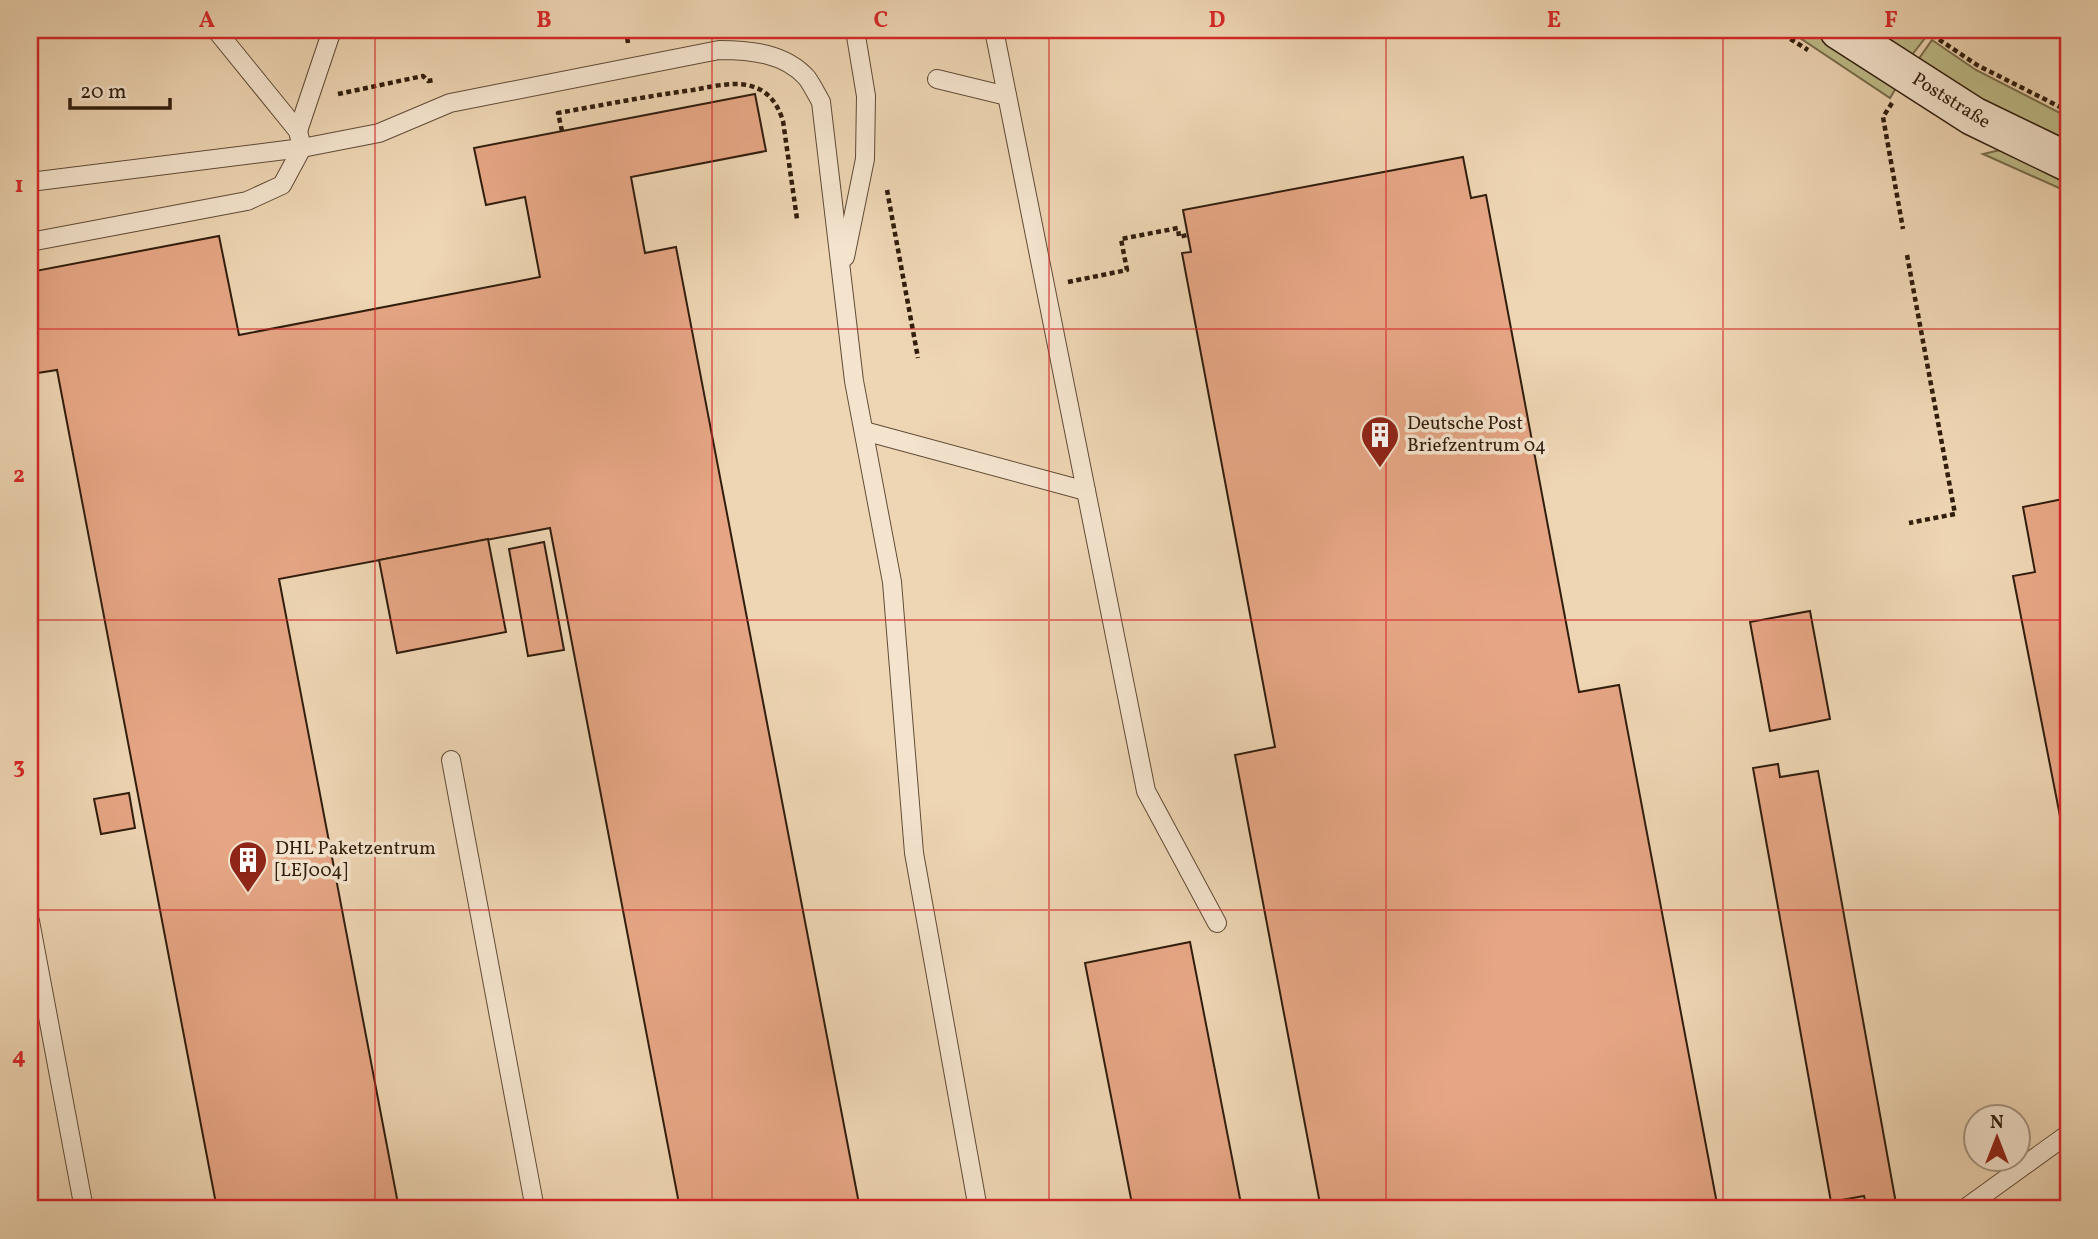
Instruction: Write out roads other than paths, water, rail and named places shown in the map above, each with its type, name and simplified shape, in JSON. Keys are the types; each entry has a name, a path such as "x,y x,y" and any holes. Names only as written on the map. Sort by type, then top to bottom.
{"street":[{"name":"Poststraße","path":"1839,30 1973,116 2068,162"}],"lane":[{"path":"216,30 300,139"},
{"path":"30,242 247,201 282,185 300,139 332,30"},
{"path":"842,274 865,159 866,96 855,30"},
{"path":"994,30 1146,791 1217,923"},
{"path":"30,182 300,139 379,133 450,103 719,50 752,50 783,60 806,78 821,102 854,381 892,582 914,853 978,1209"},
{"path":"937,79 1007,96"},
{"path":"864,431 1086,491"},
{"path":"451,760 535,1209"},
{"path":"30,921 84,1209"},
{"path":"1964,1209 2068,1134"}],"place":[{"name":"Deutsche Post Briefzentrum 04","path":"1380,469"},
{"name":"DHL Paketzentrum [LEJ004]","path":"248,894"}]}
